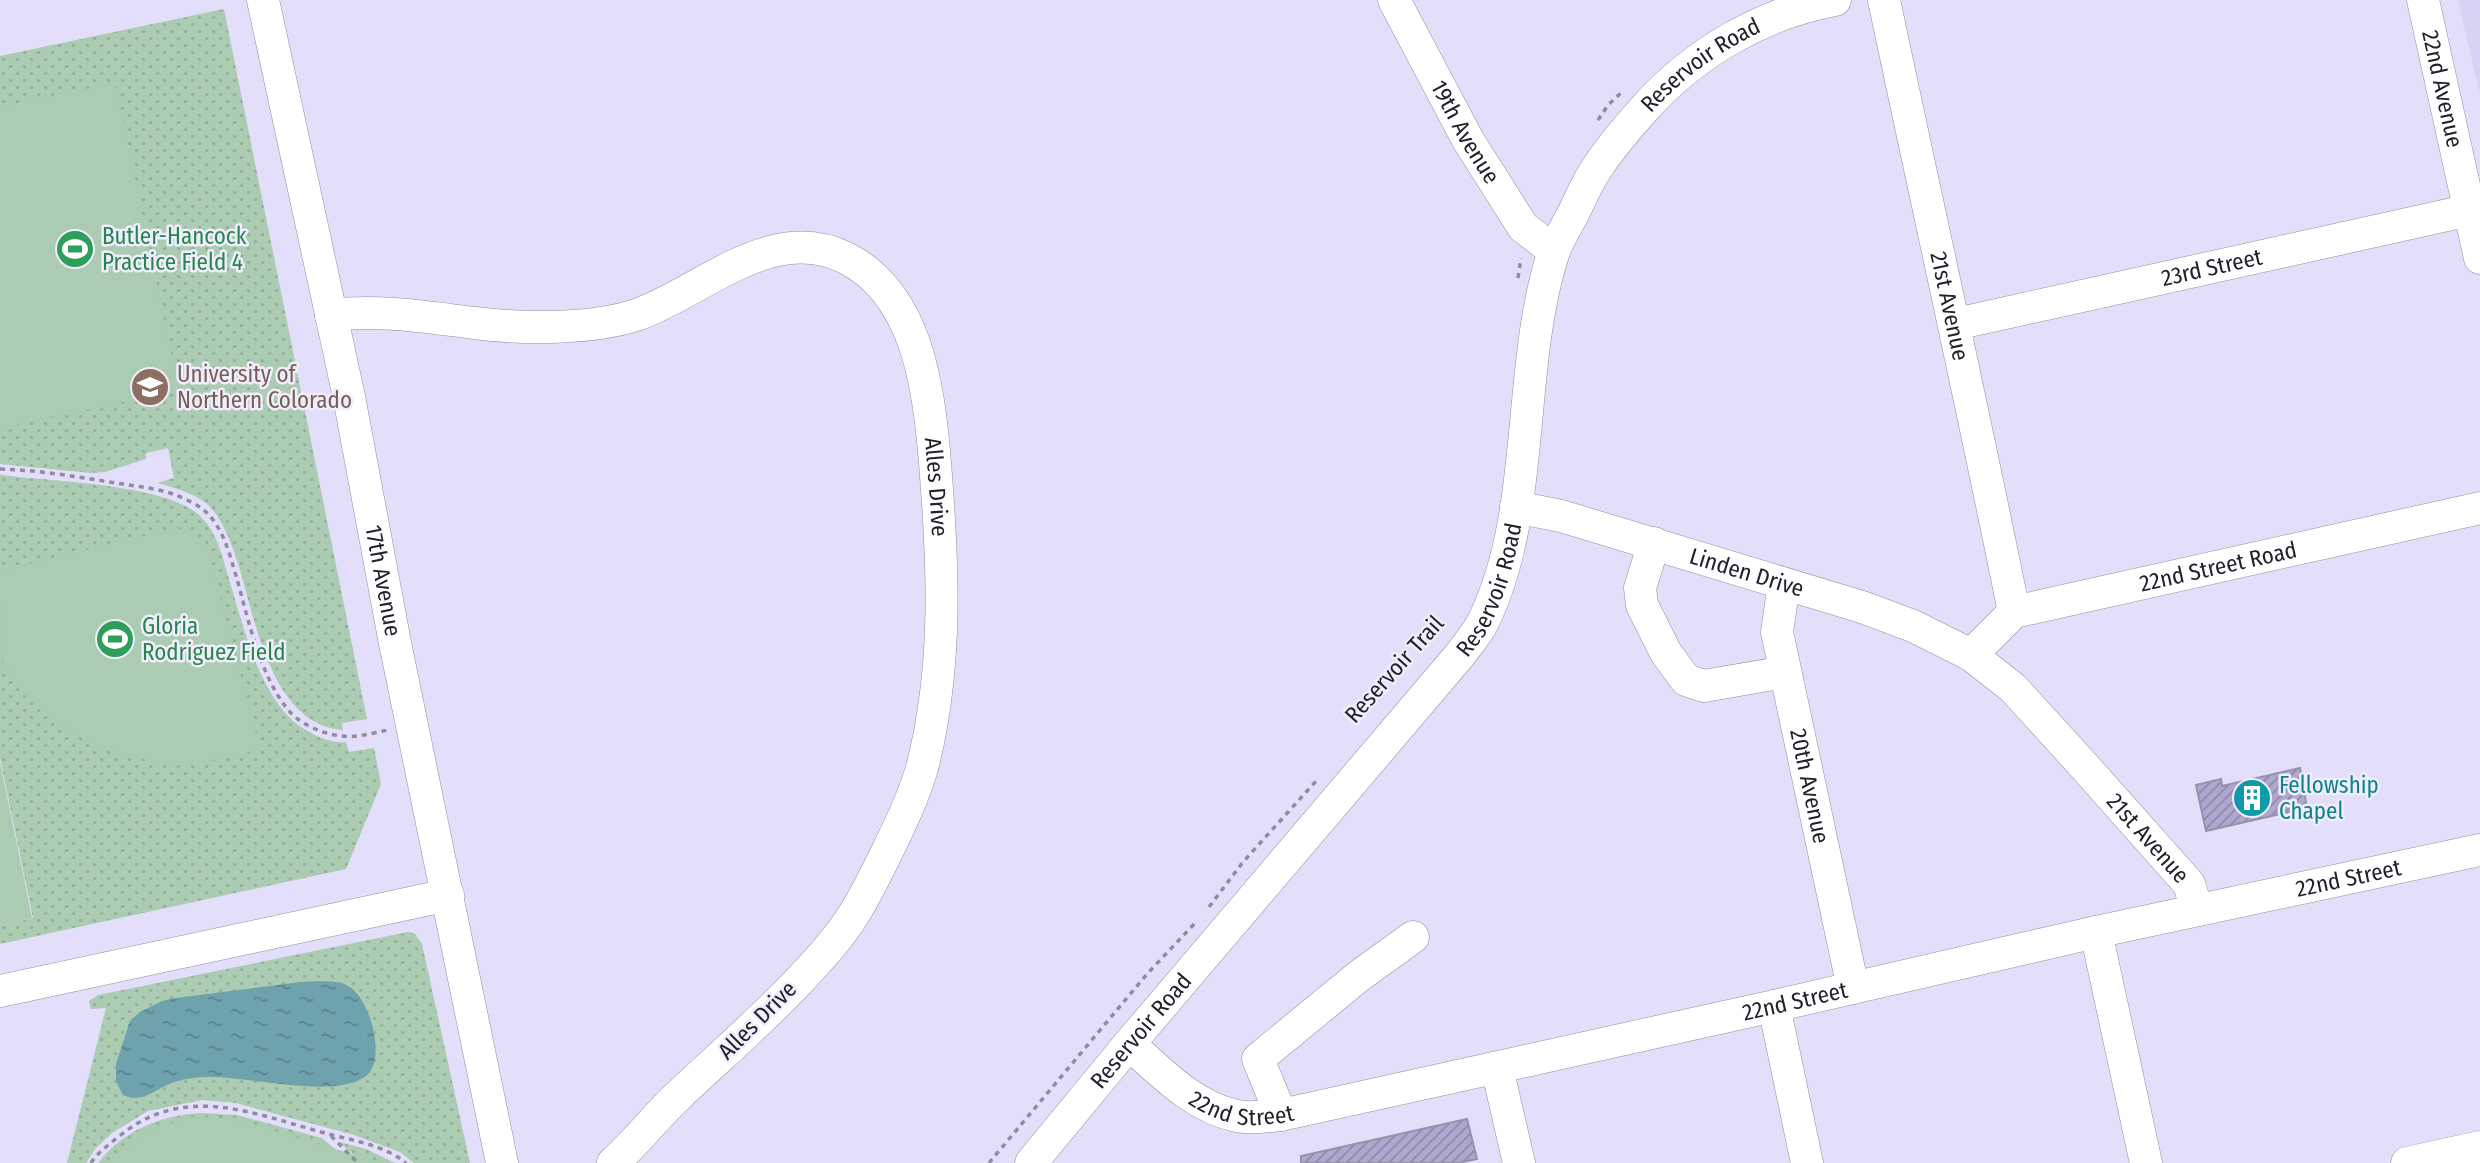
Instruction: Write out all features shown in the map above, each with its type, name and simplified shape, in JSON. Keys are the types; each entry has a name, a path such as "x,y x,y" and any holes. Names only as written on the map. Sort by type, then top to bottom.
{"street":[{"name":"17th Avenue","path":"263,0 349,397 411,725 502,1163"},
{"name":"19th Avenue","path":"1394,0 1468,140 1523,227 1543,243"},
{"name":"Reservoir Road","path":"1031,1163 1459,656 1482,625 1503,566 1516,507 1541,304 1543,243 1597,166 1660,91 1692,64 1729,39 1799,8 1835,0"},
{"name":"21st Avenue","path":"1884,0 1956,324 2014,612"},
{"name":"22nd Avenue","path":"2423,0 2480,258"},
{"name":"23rd Street","path":"1956,324 2470,211"},
{"name":"Alles Drive","path":"331,315 370,311 478,324 550,327 603,322 638,314 751,257 784,248 819,249 846,258 877,280 899,308 920,360 931,414 940,525 942,624 931,725 921,771 907,812 864,900 837,937 769,1012 663,1110 613,1163"},
{"name":"Linden Drive","path":"1516,507 1561,516 1862,607 1913,626 1971,655"},
{"name":"22nd Street Road","path":"2014,612 2480,508"},
{"path":"1654,543 1640,588 1642,605 1666,653 1686,680 1704,686 1785,673"},
{"name":"20th Avenue","path":"1784,584 1777,632 1853,988"},
{"path":"1971,655 2014,612"},
{"name":"21st Avenue","path":"1971,655 2013,688 2189,884 2197,910"},
{"name":"22nd Street","path":"1129,1044 1180,1088 1212,1109 1251,1117 1281,1115 2096,932 2480,850"},
{"path":"0,991 448,895"},
{"path":"2096,932 2146,1163"},
{"path":"1281,1115 1258,1059 1359,976 1413,937"},
{"path":"1774,1006 1807,1163"},
{"path":"1497,1068 1519,1163"},
{"path":"2407,1163 2480,1147"}],"path":[{"path":"1594,126 1608,105 1628,87"},
{"path":"1517,286 1521,260 1543,243"},
{"path":"0,469 85,478 160,490 197,506 214,522 223,537 270,680 286,709 322,732 340,736 356,737 411,725"},
{"path":"989,1163 1147,974 1204,913 1243,862 1322,774"},
{"path":"91,1163 96,1155 131,1127 151,1117 202,1104 229,1107 376,1148 406,1163"},
{"path":"330,1135 358,1163"}],"shaded area":[{"path":"2458,0 2480,0 2480,95"},
{"path":"224,9 367,719 342,723 343,730 319,724 300,710 284,691 261,643 234,552 218,517 201,499 157,483 174,478 168,448 146,453 146,459 105,472 0,464 0,56"},
{"name":"Butler-Hancock Practice Field 4","path":"115,83 179,390 0,428 0,107"},
{"path":"0,475 128,489 176,502 201,517 217,540 255,661 277,702 290,718 311,733 330,741 346,742 349,752 374,748 381,784 346,869 0,944 0,925 33,918 0,758"},
{"name":"Gloria Rodriguez Field","path":"177,528 206,543 260,749 186,763 121,754 81,737 45,712 13,678 1,657 0,571"},
{"path":"0,762 32,918 0,925"},
{"path":"408,932 414,933 422,944 470,1163 414,1163 400,1152 354,1135 236,1103 202,1100 148,1111 112,1133 95,1149 86,1163 67,1163 106,1008 91,1009 89,1001 98,995"},
{"path":"202,1113 237,1115 322,1138 351,1163 98,1163 119,1142 144,1126 172,1117"},
{"path":"197,1116 241,1121 383,1163 107,1163 142,1132"},
{"path":"339,1142 366,1149 395,1163 363,1163"}],"water":[{"path":"301,982 338,982 356,992 363,1002 369,1015 375,1043 372,1068 366,1076 352,1083 313,1087 199,1077 172,1083 143,1097 123,1095 116,1081 116,1064 130,1021 140,1012 162,1001 176,998"}],"building":[{"name":"Fellowship Chapel","path":"2300,768 2307,808 2206,831 2196,785 2221,779 2222,786"},
{"path":"1467,1119 1477,1159 1458,1163 1301,1163 1301,1156"}],"place":[{"name":"Butler-Hancock Practice Field 4","path":"75,249"},
{"name":"University of Northern Colorado","path":"150,387"},
{"name":"Gloria Rodriguez Field","path":"115,639"},
{"name":"Fellowship Chapel","path":"2252,798"}]}
